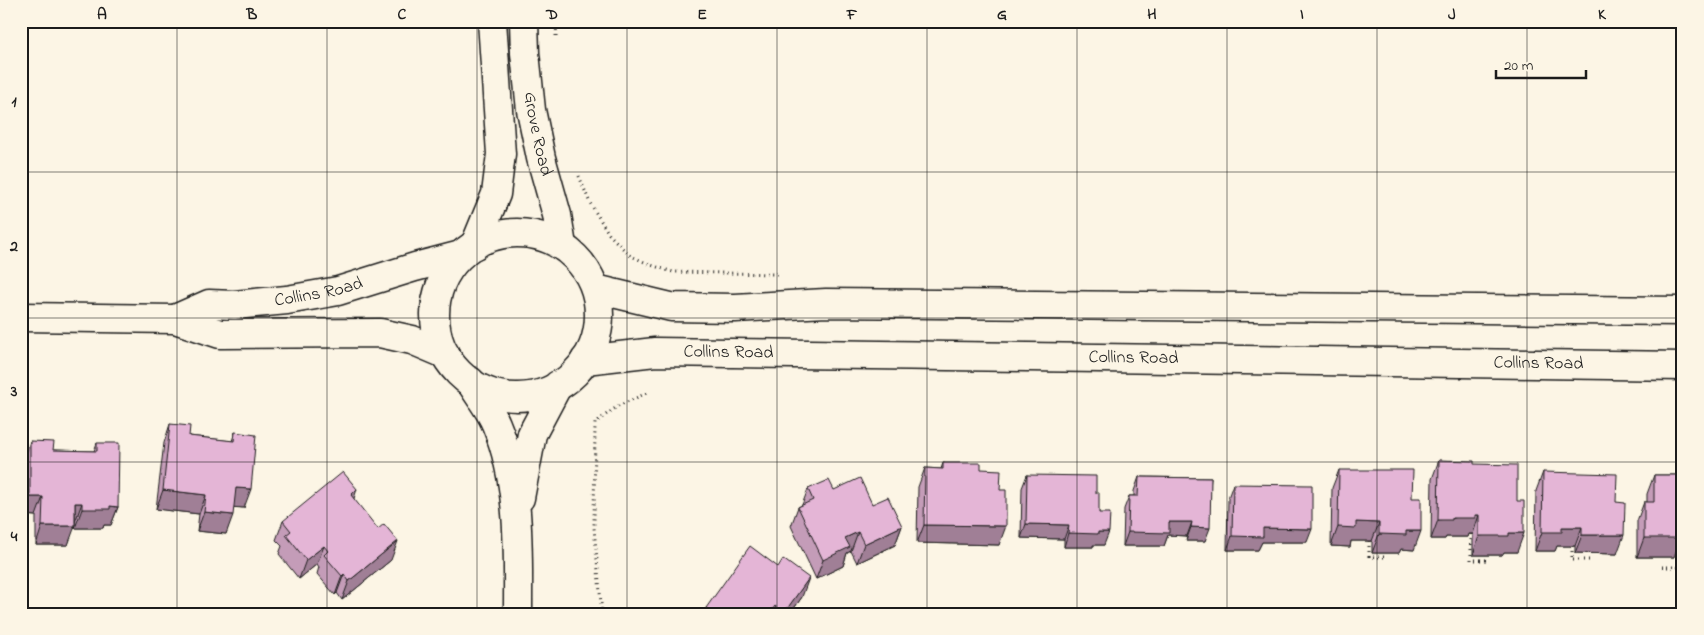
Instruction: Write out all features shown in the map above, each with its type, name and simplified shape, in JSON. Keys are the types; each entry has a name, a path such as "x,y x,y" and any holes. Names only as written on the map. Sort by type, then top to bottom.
{"street":[{"name":"Grove Road","path":"468,250 496,194 501,154 492,21"},
{"name":"Grove Road","path":"524,21 525,53 531,110 541,158 557,215 562,246"},
{"path":"508,233 526,233 545,237 562,246 576,257 588,272 596,290 599,326 594,344 574,375 541,393 514,396 486,391 456,369 445,354 438,338 435,320 436,302 441,285 449,269 468,250 491,237 508,233"},
{"name":"Collins Road","path":"175,319 209,304 234,305 287,300 338,291 468,250"},
{"path":"596,290 671,307 735,308 836,304 1683,311"},
{"name":"Collins Road","path":"21,317 175,319 220,334 380,333 412,340 445,354"},
{"name":"Collins Road","path":"585,360 655,352 1683,366"},
{"path":"470,381 496,423 507,461 517,515 518,614"},
{"path":"517,515 532,434 558,385"}],"path":[{"path":"555,38 558,21"},
{"path":"576,170 590,203 609,234 629,255 673,272 784,274"},
{"path":"602,614 594,528 595,423 618,406 649,392"},
{"path":"1471,534 1471,560 1489,560"},
{"path":"1369,541 1369,557 1388,557"},
{"path":"1572,546 1572,560 1593,560"},
{"path":"1662,567 1683,567"}],"building":[{"path":"170,424 190,426 189,436 234,441 235,432 256,435 251,489 236,488 233,515 204,512 206,495 163,490"},
{"path":"30,441 54,442 53,450 97,451 97,443 119,443 118,507 110,506 110,509 82,509 82,503 75,503 75,526 42,526 43,497 30,497"},
{"path":"1439,460 1474,461 1474,464 1517,465 1517,501 1524,501 1524,533 1509,533 1509,536 1479,536 1479,515 1475,515 1475,518 1438,520"},
{"path":"943,463 981,463 981,469 1001,470 1000,490 1006,490 1006,526 924,525 925,468 943,469"},
{"path":"1339,470 1413,470 1412,498 1421,498 1421,531 1406,531 1406,535 1379,534 1379,523 1356,522 1356,528 1338,527"},
{"path":"343,472 357,489 351,495 378,529 384,524 398,541 349,581 344,574 342,576 324,555 328,551 324,546 306,560 286,535 291,531 283,521"},
{"path":"1543,472 1617,474 1616,502 1625,503 1624,535 1582,535 1582,527 1562,527 1562,532 1542,532"},
{"path":"1027,475 1096,476 1096,493 1099,493 1099,513 1110,513 1109,532 1098,532 1098,534 1068,533 1069,525 1026,524"},
{"path":"1654,475 1683,475 1683,527 1681,527 1681,538 1644,538 1644,502 1654,502"},
{"path":"1139,477 1211,478 1210,528 1191,527 1192,522 1169,522 1169,533 1128,532 1129,496 1138,496"},
{"path":"860,478 872,504 888,497 902,526 864,544 858,532 845,538 850,547 823,560 798,507 813,500 808,489 829,480 834,490"},
{"path":"1233,484 1312,485 1312,529 1263,528 1263,537 1232,536"},
{"path":"750,546 778,567 783,559 809,578 784,613 775,606 769,614 714,614 706,608"}]}
